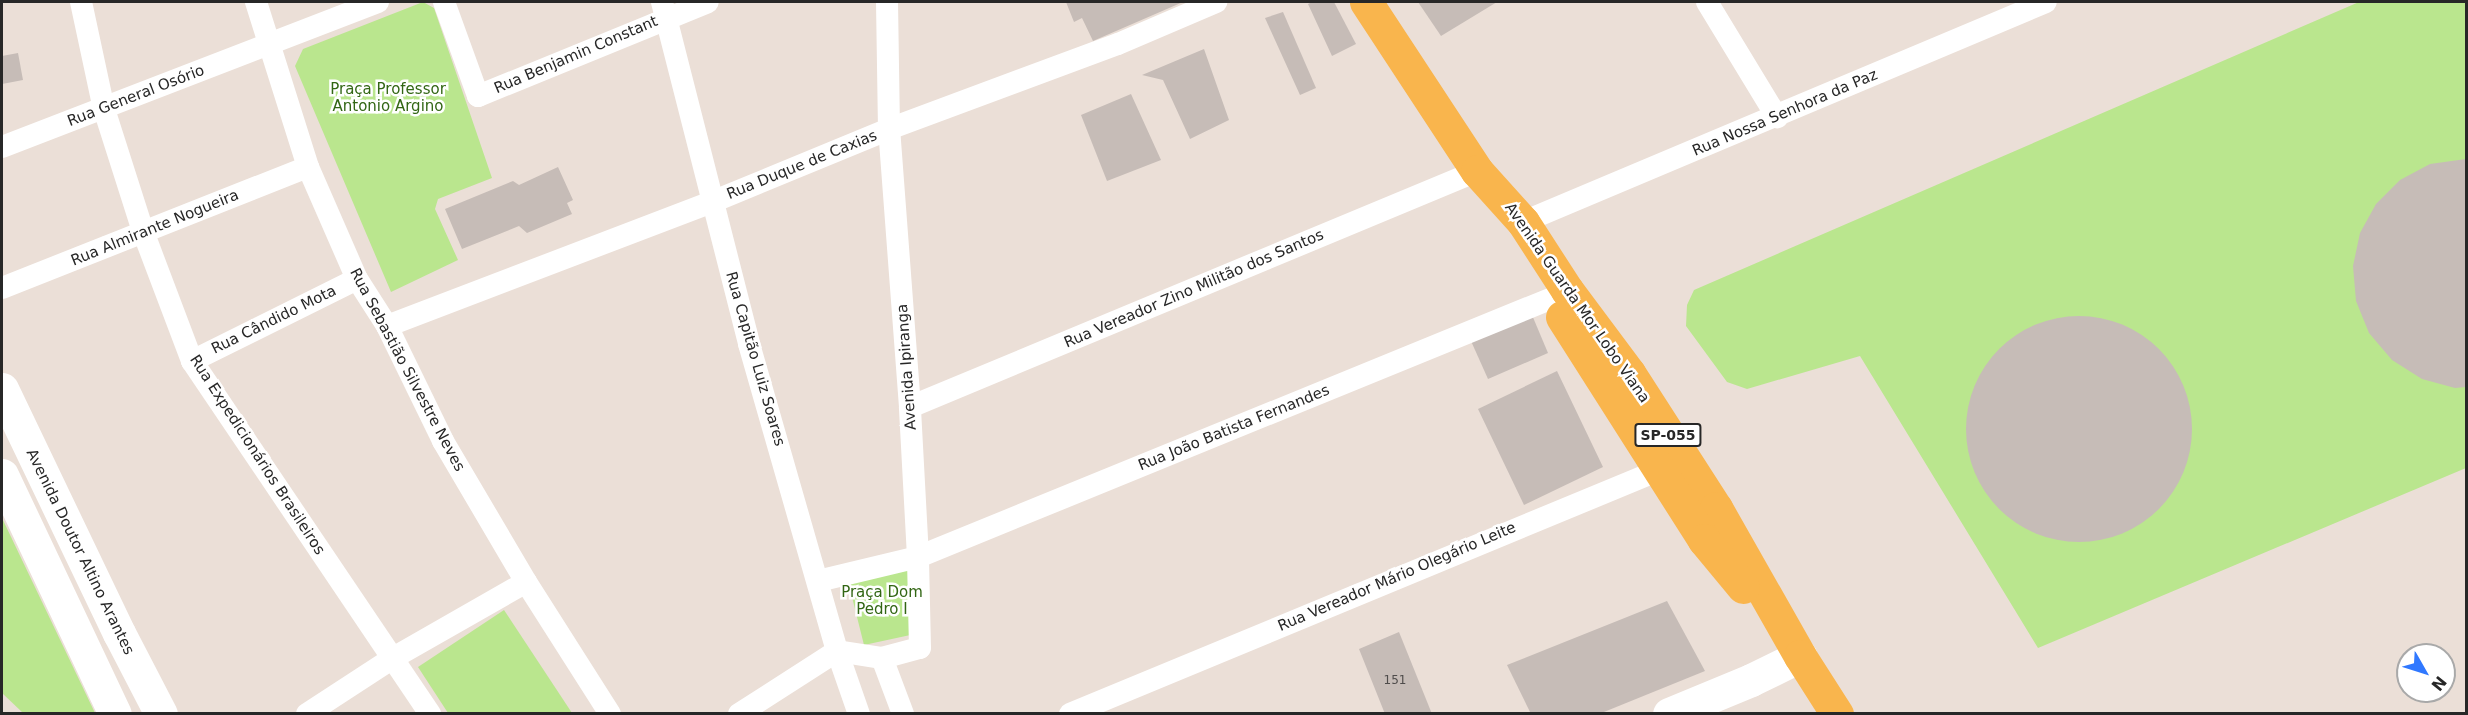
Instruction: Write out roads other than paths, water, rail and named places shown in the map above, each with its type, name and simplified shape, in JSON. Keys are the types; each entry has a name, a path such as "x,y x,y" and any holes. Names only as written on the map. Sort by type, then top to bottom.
{"main road":[{"name":"Avenida Guarda Mor Lobo Viana","path":"1366,2 1477,171 1504,230 1704,540 1800,656"},
{"name":"Avenida Guarda Mor Lobo Viana","path":"1477,171 1523,222 1567,290 1629,373 1716,508 1800,656 1837,714"},
{"name":"Avenida Doutor Altino Arantes","path":"2,389 161,714"},
{"path":"2,475 116,714"},
{"path":"1668,714 1751,680 1800,656"}],"street":[{"name":"Rua Expedicionários Brasileiros","path":"81,2 104,109 144,234 192,361 430,714"},
{"name":"Rua Sebastião Silvestre Neves","path":"256,2 308,167 357,279 387,326 444,441 526,582 610,714"},
{"name":"Rua General Osório","path":"2,147 378,2"},
{"name":"Rua Benjamin Constant","path":"444,2 478,96 664,9 708,2"},
{"name":"Avenida Ipiranga","path":"837,651 882,658 920,648 910,406 889,129 887,2"},
{"name":"Rua Duque de Caxias","path":"387,326 712,202 889,129 1118,44 1216,2"},
{"path":"1707,2 1777,117"},
{"name":"Rua Nossa Senhora da Paz","path":"1523,222 2046,2"},
{"name":"Rua Capitão Luiz Soares","path":"664,9 712,202 837,651 859,714"},
{"name":"Rua Almirante Nogueira","path":"2,288 144,234 308,167"},
{"name":"Rua Vereador Zino Militão dos Santos","path":"910,406 1477,171"},
{"name":"Rua Cândido Mota","path":"192,361 357,279"},
{"name":"Rua João Batista Fernandes","path":"818,581 918,557 1550,298"},
{"path":"1659,470 1685,475 1716,508"},
{"name":"Rua Vereador Mário Olegário Leite","path":"1070,714 1659,470"},
{"path":"307,714 393,658 526,582"},
{"path":"739,714 837,651"},
{"path":"882,658 903,714"}],"park label":[{"name":"Praça Professor Antonio Argino","path":"388,98"},
{"name":"Praça Dom Pedro I","path":"882,600"}]}
